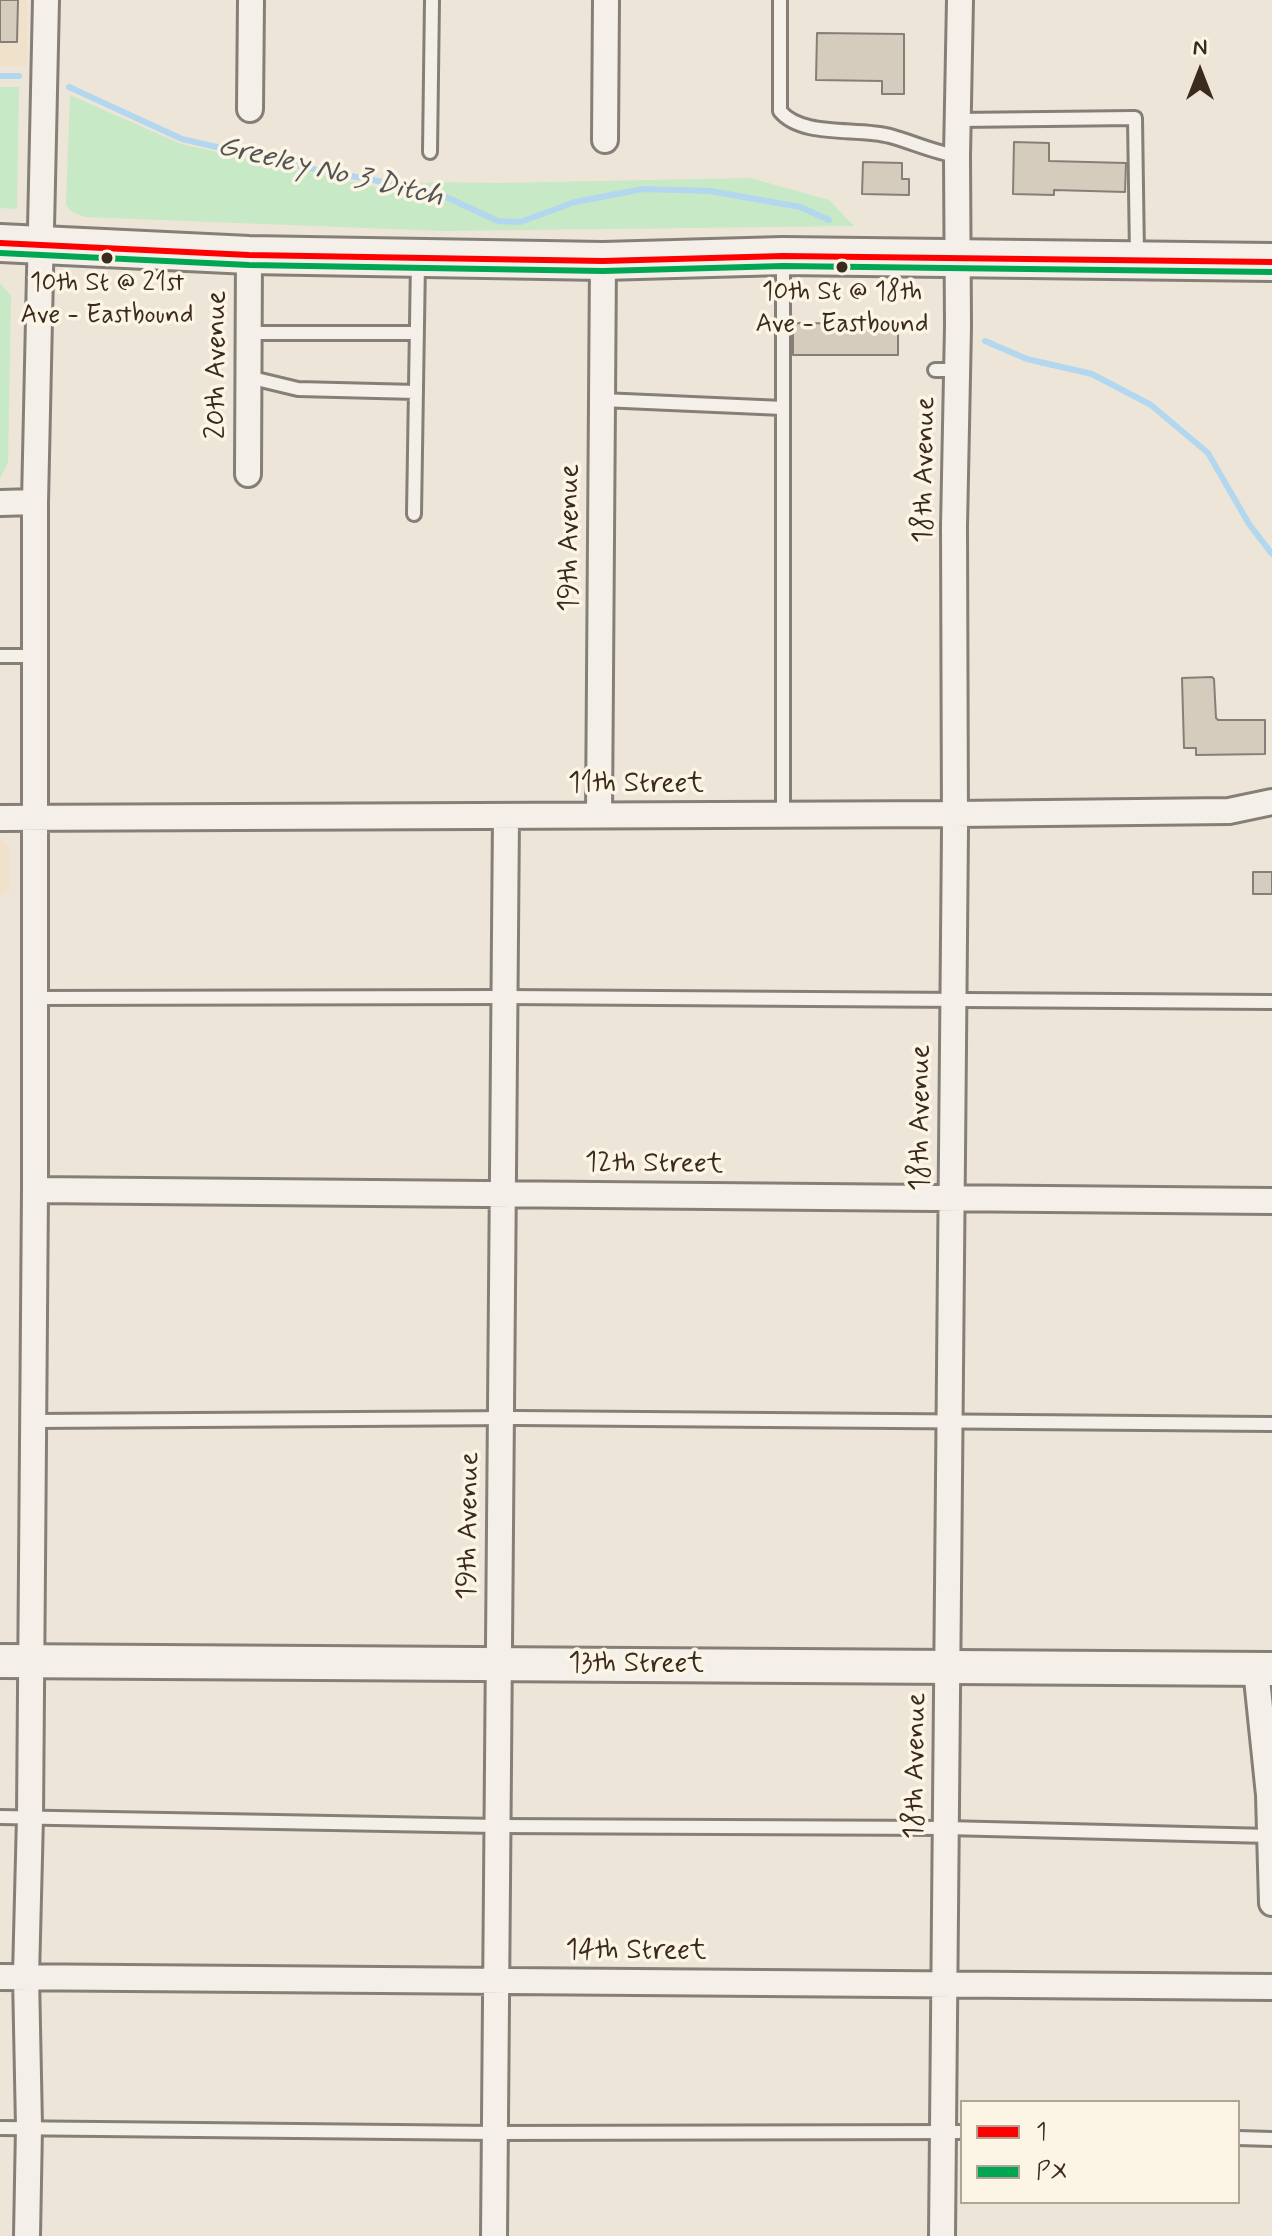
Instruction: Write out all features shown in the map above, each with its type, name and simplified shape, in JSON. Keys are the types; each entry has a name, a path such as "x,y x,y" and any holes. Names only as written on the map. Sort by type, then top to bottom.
{"main road":[{"path":"0,243 249,255 603,261 783,256 1272,262"}],"street":[{"path":"27,2236 29,2127 26,1976 30,1817 15,1661 33,1421 35,502 46,0"},
{"path":"250,109 251,0"},
{"path":"605,140 606,0"},
{"name":"18th Avenue","path":"942,2236 953,2132 945,1985 955,814 954,526 946,370 958,259 960,0"},
{"name":"20th Avenue","path":"248,474 249,255"},
{"name":"19th Avenue","path":"599,815 603,261"},
{"path":"0,503 35,502"},
{"name":"11th Street","path":"0,818 1229,811 1272,802"},
{"name":"19th Avenue","path":"494,2236 506,816"},
{"name":"12th Street","path":"35,1190 1272,1201"},
{"name":"13th Street","path":"15,1661 1264,1669"},
{"path":"1264,1669 1272,1903"},
{"name":"14th Street","path":"0,1977 1272,1987"}],"lane":[{"path":"430,152 432,0"},
{"path":"780,0 780,111 787,119 804,125 887,135 935,152 957,156"},
{"path":"957,120 1135,118 1137,261"},
{"path":"783,256 783,814"},
{"path":"414,514 418,258"},
{"path":"249,333 417,333"},
{"path":"248,377 298,389 416,392"},
{"path":"602,400 783,408"},
{"path":"0,656 35,656"},
{"path":"33,998 505,997 1272,1002"},
{"path":"33,1421 501,1418 1272,1424"},
{"path":"0,1817 497,1826 946,1828 1270,1836"},
{"path":"0,2128 495,2133 953,2132"},
{"path":"1240,2138 1272,2139"}],"shaded area":[{"path":"0,0 27,0 27,67 0,66"},
{"path":"0,837 9,848 10,890 0,896"}],"green space":[{"path":"0,87 19,87 17,209 0,208"},
{"path":"70,95 181,144 380,188 433,182 750,178 829,200 854,226 443,231 85,217 72,212 66,205"},
{"path":"0,283 11,296 8,462 0,479"}],"building":[{"path":"0,0 18,0 17,42 0,42"},
{"path":"817,33 904,34 904,94 882,94 882,81 816,80"},
{"path":"1014,142 1049,143 1049,161 1126,163 1125,192 1054,190 1054,195 1013,194"},
{"path":"863,162 902,163 902,179 909,179 909,195 862,194"},
{"path":"793,323 898,324 898,355 793,355"},
{"path":"1212,677 1216,718 1265,720 1265,754 1196,755 1196,748 1184,748 1182,678"},
{"path":"1253,872 1272,872 1272,894 1253,894"}],"waterway":[{"name":"Greeley No 3 Ditch","path":"0,76 19,76"},
{"name":"Greeley No 3 Ditch","path":"69,87 182,139 307,168 433,191 498,221 520,222 575,202 643,189 710,191 800,207 829,220"},
{"name":"Greeley No 3 Ditch","path":"985,341 1027,359 1092,374 1151,405 1208,453 1249,524 1272,554"}],"transit line":[{"name":"1","path":"0,243 249,255 603,261 783,256 1272,262"},
{"name":"PX","path":"0,253 249,265 603,271 783,266 1272,272"}],"place":[{"name":"10th St @ 21st Ave - Eastbound","path":"107,258"},
{"name":"10th St @ 18th Ave - Eastbound","path":"842,267"}]}
